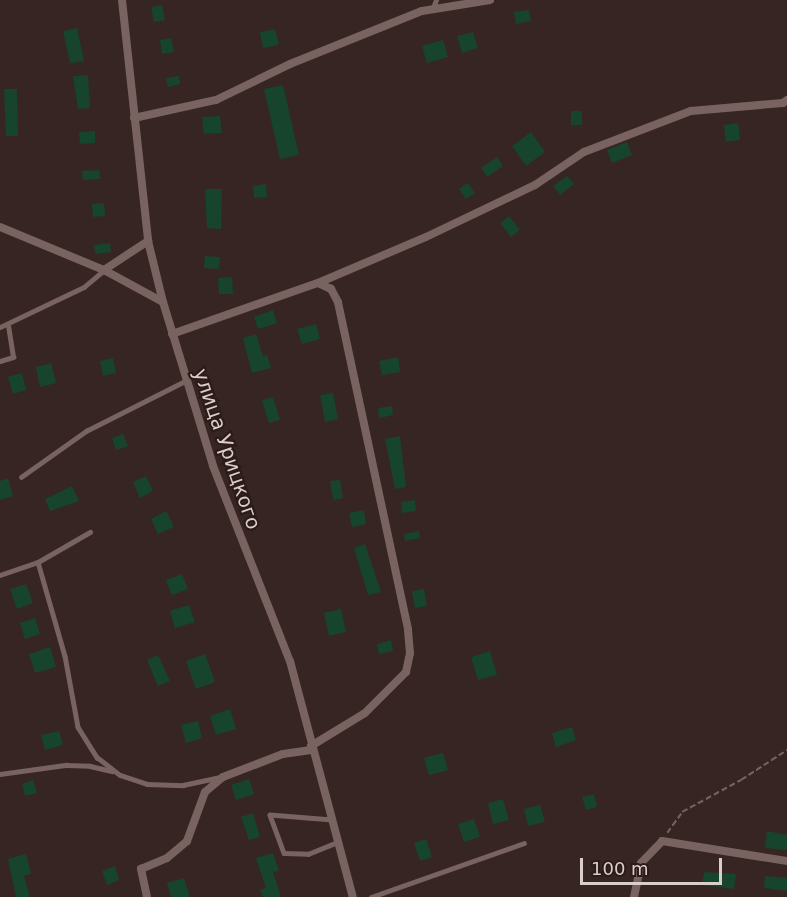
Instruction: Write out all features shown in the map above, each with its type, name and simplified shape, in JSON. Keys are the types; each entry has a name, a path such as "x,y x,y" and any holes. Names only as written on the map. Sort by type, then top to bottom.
{"street":[{"name":"улица Урицкого","path":"122,0 148,241 163,302 185,381 213,466 290,661 352,897"},
{"path":"134,118 216,100 290,64 432,9 490,0"},
{"path":"172,334 318,283 426,237 535,185 585,152 691,111 783,103 787,100"},
{"path":"0,227 104,270 163,302"},
{"path":"104,270 148,241"},
{"path":"147,897 141,869 168,858 187,841 205,792 223,777 283,754 312,748 365,712 406,672 410,653 408,629 338,302 331,289 318,283"},
{"path":"634,897 641,863 662,842 787,861"}],"lane":[{"path":"432,9 436,0"},
{"path":"0,327 84,287 104,270"},
{"path":"0,361 13,357 8,324"},
{"path":"21,477 87,431 185,381"},
{"path":"0,575 38,562 90,532"},
{"path":"38,562 65,656 78,727 97,758 115,772"},
{"path":"0,774 66,765 90,766 115,772 147,784 183,785 223,777"},
{"path":"332,820 270,815 284,853 308,854 337,842"},
{"path":"371,897 524,843"}],"path":[{"path":"662,842 682,812 741,780 787,750"}],"building":[{"path":"162,5 165,20 154,22 151,7"},
{"path":"529,10 531,21 516,24 514,12"},
{"path":"77,28 84,61 70,63 63,31"},
{"path":"275,29 279,45 263,48 260,32"},
{"path":"473,32 478,48 462,53 457,36"},
{"path":"171,38 174,52 162,54 160,40"},
{"path":"443,40 448,57 427,63 422,46"},
{"path":"88,75 90,108 78,109 73,76"},
{"path":"179,76 180,84 168,87 166,78"},
{"path":"283,85 299,155 280,159 264,89"},
{"path":"4,89 17,89 18,136 6,136"},
{"path":"571,111 582,111 582,125 571,125"},
{"path":"220,116 222,133 204,134 202,117"},
{"path":"738,123 740,140 726,142 724,125"},
{"path":"95,131 95,143 80,144 79,132"},
{"path":"531,132 545,152 526,166 512,146"},
{"path":"627,142 632,155 612,163 607,150"},
{"path":"497,157 503,166 487,177 481,168"},
{"path":"99,170 100,179 83,180 82,171"},
{"path":"567,176 574,184 560,195 553,186"},
{"path":"468,183 475,193 466,199 459,189"},
{"path":"266,184 267,197 254,198 253,186"},
{"path":"205,189 222,189 221,229 207,228"},
{"path":"104,203 105,216 93,217 92,204"},
{"path":"509,216 520,230 511,237 500,223"},
{"path":"110,243 111,252 95,254 94,245"},
{"path":"205,256 220,257 219,269 204,268"},
{"path":"232,277 233,294 219,294 218,278"},
{"path":"273,310 277,323 258,329 254,317"},
{"path":"316,324 320,339 302,344 297,329"},
{"path":"256,334 263,356 267,355 271,368 252,373 243,338"},
{"path":"398,357 400,372 382,375 379,361"},
{"path":"113,358 116,373 103,376 100,361"},
{"path":"51,363 56,383 40,387 36,367"},
{"path":"22,373 26,390 13,394 8,377"},
{"path":"333,393 338,419 325,422 320,395"},
{"path":"273,397 280,420 269,423 262,400"},
{"path":"392,406 393,415 379,418 378,408"},
{"path":"123,434 128,446 116,450 112,438"},
{"path":"400,436 406,487 395,489 385,439"},
{"path":"146,476 153,491 140,498 133,482"},
{"path":"8,478 13,496 0,500 0,481"},
{"path":"340,480 343,498 333,500 330,481"},
{"path":"72,486 79,501 50,511 45,499"},
{"path":"415,500 416,511 402,513 401,502"},
{"path":"364,510 366,524 352,527 349,513"},
{"path":"166,511 174,527 158,534 151,519"},
{"path":"419,531 420,538 405,541 404,534"},
{"path":"365,544 381,592 368,595 354,548"},
{"path":"182,574 188,589 172,595 166,580"},
{"path":"26,584 33,603 17,609 10,589"},
{"path":"424,589 427,606 415,608 412,591"},
{"path":"189,605 195,622 175,628 170,611"},
{"path":"341,609 346,632 329,636 324,613"},
{"path":"35,618 40,634 25,639 20,623"},
{"path":"391,640 393,651 379,654 377,644"},
{"path":"50,647 56,667 35,673 29,654"},
{"path":"490,651 497,675 478,680 471,657"},
{"path":"205,654 215,682 196,689 186,661"},
{"path":"158,655 170,681 158,686 147,660"},
{"path":"230,709 236,729 216,735 210,716"},
{"path":"198,721 202,738 186,743 181,725"},
{"path":"572,727 576,740 556,747 552,733"},
{"path":"59,731 63,745 45,750 41,735"},
{"path":"443,753 448,770 429,775 424,758"},
{"path":"249,779 254,794 236,800 231,785"},
{"path":"33,780 37,793 25,796 22,784"},
{"path":"594,794 597,807 586,810 582,797"},
{"path":"503,799 509,820 493,824 488,803"},
{"path":"540,805 545,822 528,826 524,809"},
{"path":"253,813 260,837 249,840 241,817"},
{"path":"474,819 480,837 464,842 458,824"},
{"path":"767,831 787,835 787,850 765,848"},
{"path":"426,839 432,857 420,861 414,843"},
{"path":"273,853 279,871 273,872 281,897 263,897 260,890 266,888 256,858"},
{"path":"26,854 31,874 24,876 30,897 16,897 8,859"},
{"path":"115,866 119,880 107,885 102,871"},
{"path":"704,872 736,874 734,889 702,885"},
{"path":"765,876 787,878 787,891 764,888"},
{"path":"184,878 190,897 171,897 167,883"}]}
